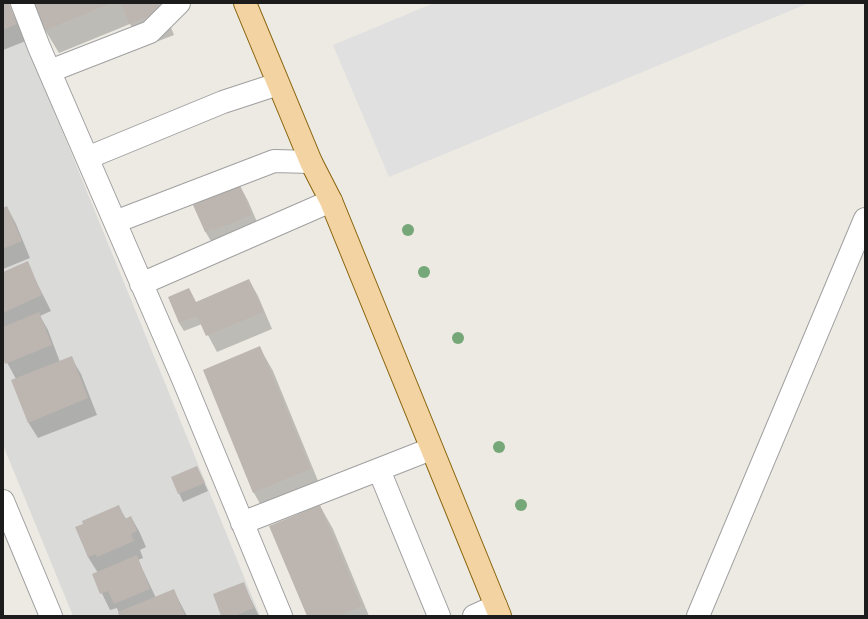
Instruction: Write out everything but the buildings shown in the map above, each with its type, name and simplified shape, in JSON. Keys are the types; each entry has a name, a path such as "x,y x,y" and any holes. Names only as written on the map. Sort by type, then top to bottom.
{"main road":[{"path":"244,3 311,162 330,201 498,611"}],"street":[{"path":"22,3 281,616"},
{"path":"50,71 150,32 179,3"},
{"path":"87,158 223,102 278,84"},
{"path":"115,222 274,161 311,162"},
{"path":"141,284 330,201"},
{"path":"698,616 865,219"},
{"path":"242,523 431,449"},
{"path":"379,470 439,616"},
{"path":"3,500 51,616"},
{"path":"474,616 498,611"}],"shaded area":[{"path":"3,3 10,3 260,616 73,616 3,445"},
{"path":"434,3 809,3 389,177 333,45"}]}
